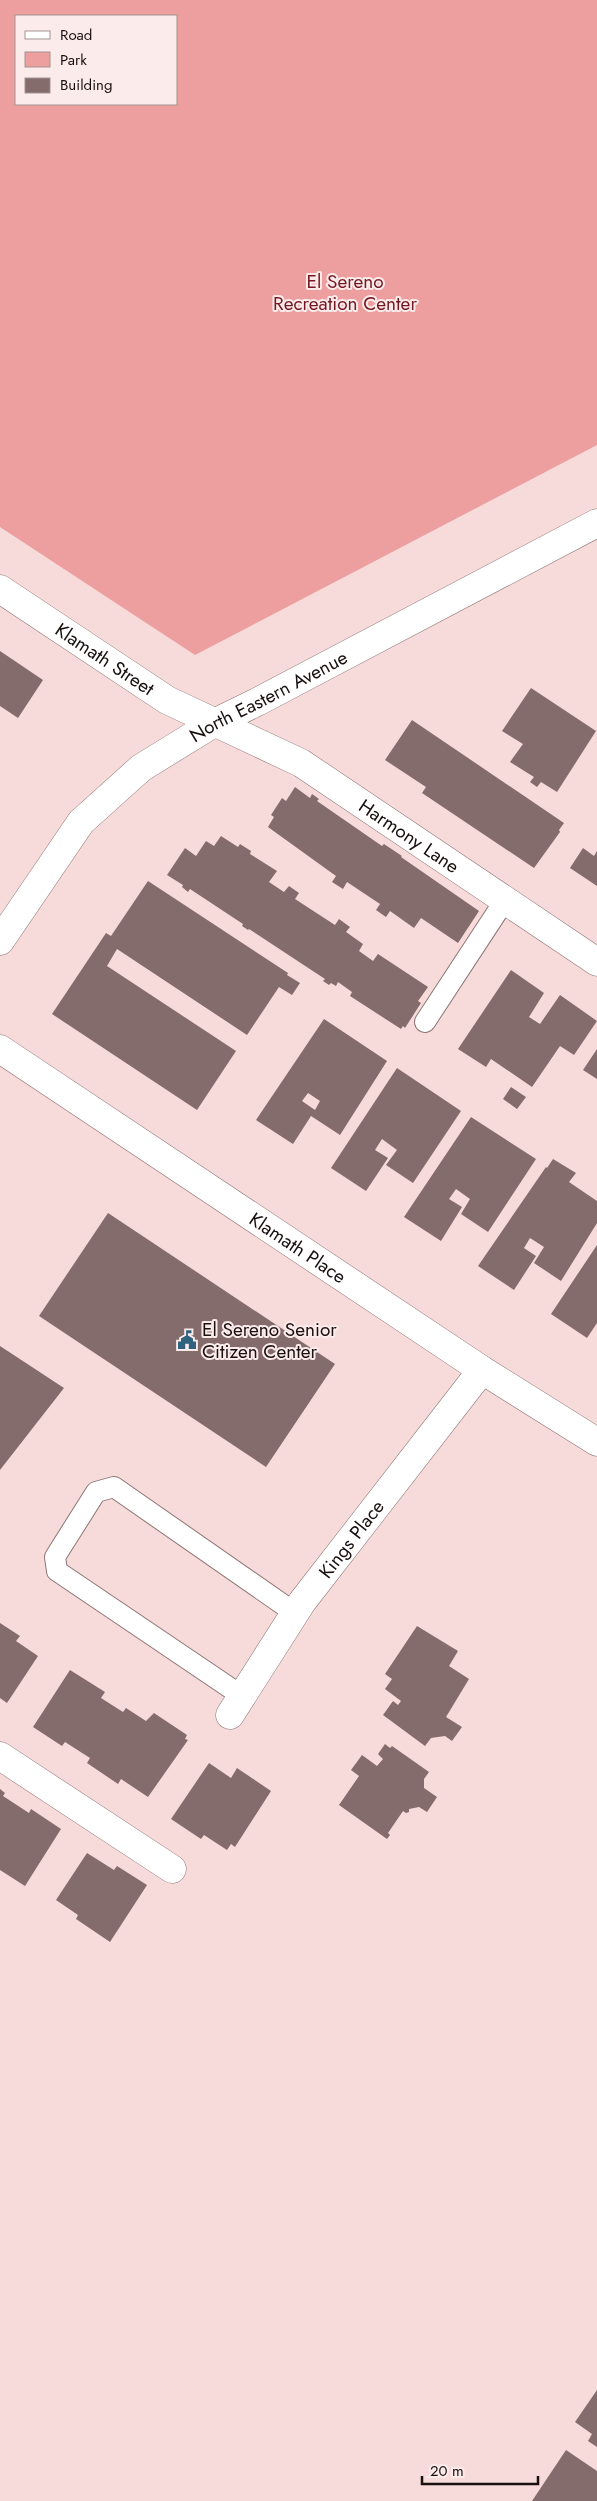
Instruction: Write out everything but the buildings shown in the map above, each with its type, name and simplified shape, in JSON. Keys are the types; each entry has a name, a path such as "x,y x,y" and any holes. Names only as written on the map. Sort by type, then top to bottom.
{"street":[{"name":"North Eastern Avenue","path":"0,940 80,822 141,768 214,723 597,523"},
{"name":"Klamath Street","path":"0,589 167,700 214,723"},
{"name":"Harmony Lane","path":"214,723 301,763 597,962"},
{"name":"Klamath Place","path":"0,1049 482,1370 597,1442"},
{"name":"Kings Place","path":"236,1705 295,1613 482,1370"},
{"path":"0,1756 172,1869"}],"lane":[{"path":"424,1022 505,900"},
{"path":"236,1705 57,1571 55,1557 96,1492 114,1487 295,1613"}],"green space":[{"name":"El Sereno Recreation Center","path":"0,0 597,0 597,445 195,655 0,527"}],"place":[{"name":"El Sereno Senior Citizen Center","path":"187,1340"}]}
